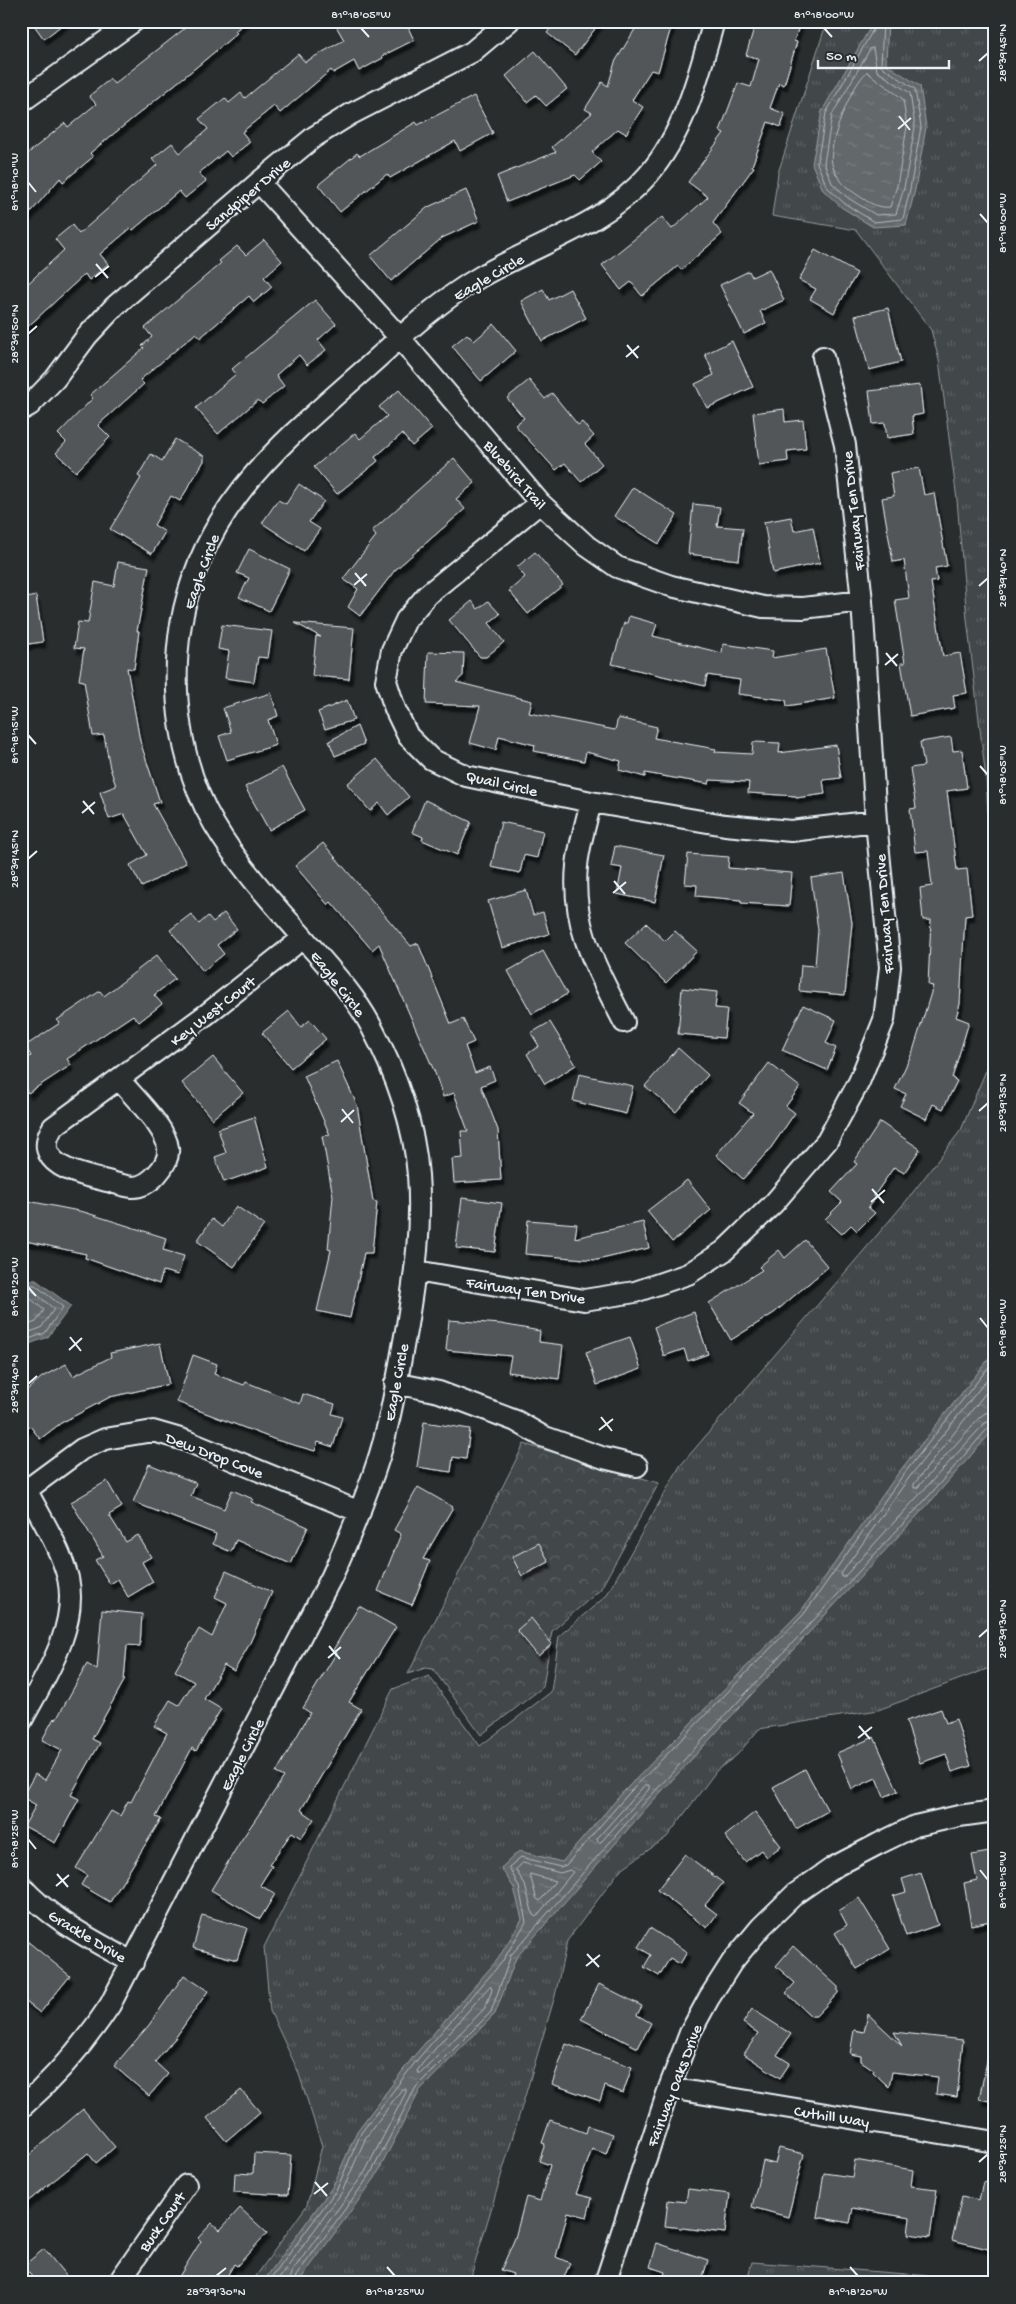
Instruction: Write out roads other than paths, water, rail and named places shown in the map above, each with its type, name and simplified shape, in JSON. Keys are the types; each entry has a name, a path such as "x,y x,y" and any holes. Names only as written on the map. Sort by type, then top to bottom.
{"street":[{"path":"21,102 134,21"},
{"name":"Sandpiper Drive","path":"21,410 30,405 55,379 87,336 116,306 314,137 351,114 472,52 509,21"},
{"name":"Eagle Circle","path":"21,2108 46,2085 90,2034 110,2005 134,1963 332,1576 360,1512 381,1450 396,1383 416,1271 420,1211 418,1173 412,1135 388,1060 367,1019 345,986 251,877 232,852 212,822 198,790 187,755 179,712 177,671 181,627 190,589 221,517 250,476 281,442 445,301 480,277 588,223 624,198 646,178 670,147 681,122 698,75 714,21"},
{"name":"Bluebird Trail","path":"259,182 400,338 540,503 586,546 616,567 671,586 763,607 803,608 862,602"},
{"name":"Fairway Ten Drive","path":"416,1271 584,1300 635,1292 688,1274 724,1251 774,1203 827,1141 859,1082 884,1020 890,967 876,821 862,602 845,445 823,357"},
{"name":"Quail Circle","path":"540,503 427,595 406,620 392,650 386,682 395,709 408,736 431,759 466,776 591,802 725,826 791,831 876,821"},
{"path":"591,802 577,866 577,912 590,957 624,1022"},
{"name":"Key West Court","path":"120,1080 162,1132 168,1148 165,1165 153,1178 134,1187 77,1174 57,1164 47,1152 46,1138 53,1127 120,1080 303,938"},
{"path":"396,1383 439,1392 516,1421 542,1436 604,1458 637,1466"},
{"name":"Dew Drop Cove","path":"24,1493 82,1449 105,1439 152,1431 184,1440 360,1512"},
{"path":"21,1722 65,1631 68,1608 68,1579 58,1552 24,1493"},
{"name":"Fairway Oaks Drive","path":"605,2283 668,2088 690,2033 732,1962 761,1926 795,1894 834,1867 915,1826 959,1816 995,1811"},
{"name":"Grackle Drive","path":"21,1886 41,1906 62,1922 134,1963"},
{"name":"Cuthill Way","path":"668,2088 995,2142"},
{"name":"Buck Court","path":"118,2283 186,2185"}],"water":[{"path":"874,21 888,21 886,64 920,86 926,127 915,190 906,225 873,227 841,207 823,190 812,164 822,111"},
{"path":"21,1279 36,1280 71,1306 48,1337 21,1347"},
{"path":"995,1351 995,1428 931,1501 649,1805 516,1958 495,2014 420,2090 375,2178 298,2283 262,2283 333,2186 357,2131 413,2057 498,1959 522,1919 514,1888 501,1868 519,1851 562,1862 625,1790 801,1611 899,1472"}]}
